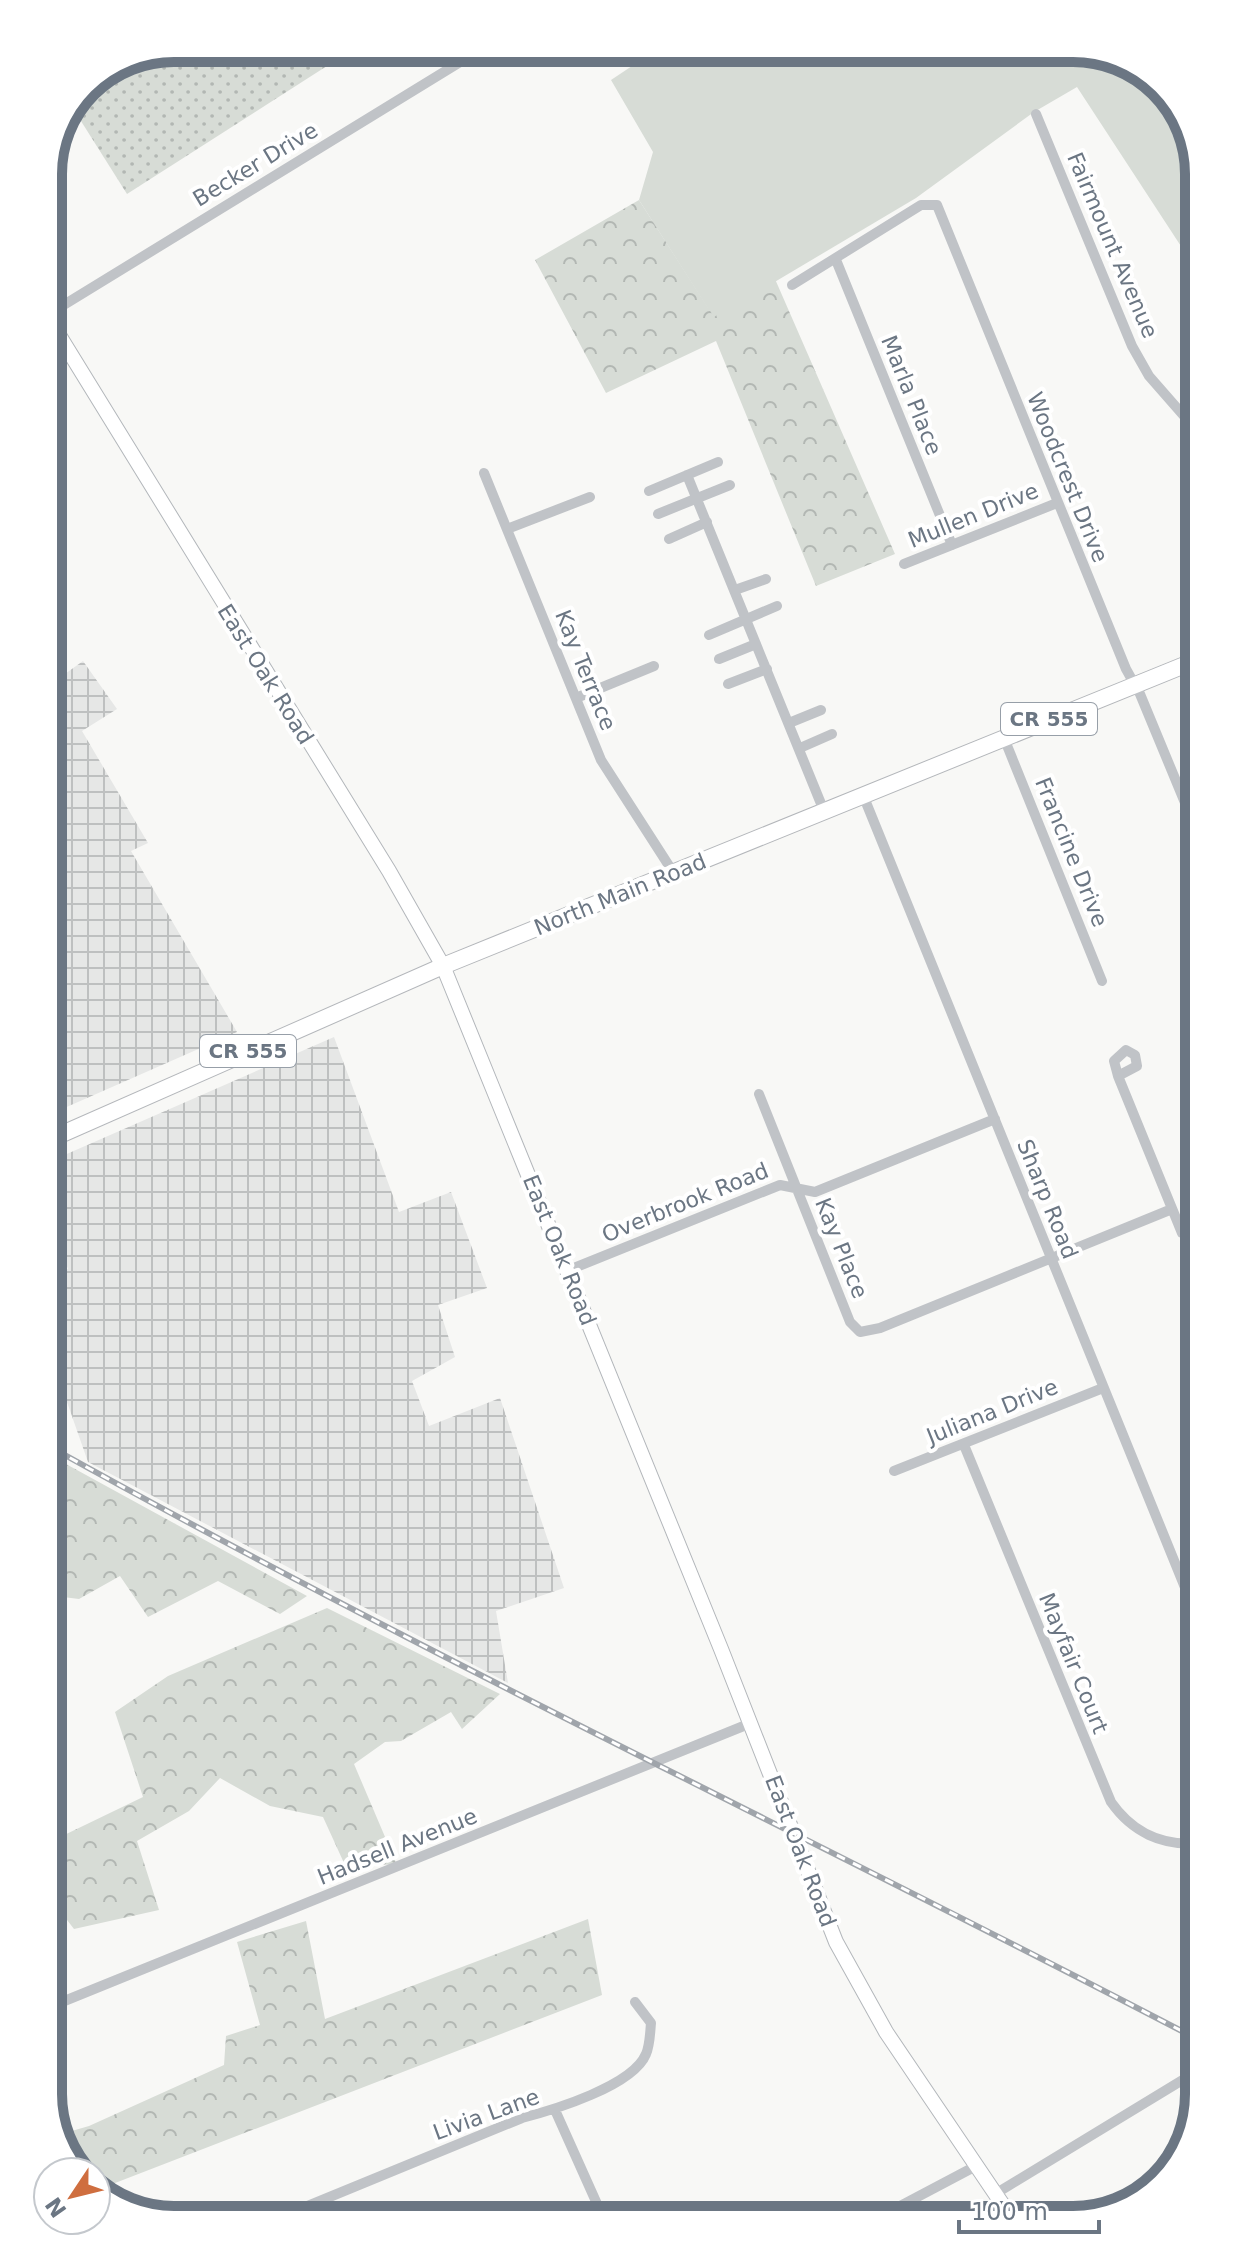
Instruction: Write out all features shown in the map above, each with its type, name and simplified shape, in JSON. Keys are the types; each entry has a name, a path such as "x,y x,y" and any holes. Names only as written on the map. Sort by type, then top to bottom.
{"main road":[{"name":"North Main Road","path":"62,1134 443,966 1185,665"}],"street":[{"name":"Becker Drive","path":"62,308 460,62"},
{"name":"Fairmount Avenue","path":"1036,114 1132,346 1149,376 1185,417"},
{"name":"Woodcrest Drive","path":"836,260 921,205 928,202 937,205 1057,503 1185,803"},
{"path":"792,285 836,260"},
{"name":"Marla Place","path":"836,260 952,545"},
{"name":"East Oak Road","path":"62,337 389,871 443,966 569,1270 836,1942 856,1984 1003,2206"},
{"path":"649,491 718,462"},
{"name":"Kay Terrace","path":"484,473 601,760 673,872"},
{"path":"687,475 824,811"},
{"path":"658,514 730,485"},
{"path":"507,529 590,497"},
{"name":"Mullen Drive","path":"904,564 1057,503"},
{"path":"669,539 707,522"},
{"path":"735,590 766,579"},
{"path":"709,635 777,606"},
{"path":"719,659 756,644"},
{"path":"576,698 654,666"},
{"path":"728,684 767,669"},
{"path":"789,723 821,710"},
{"path":"800,748 832,734"},
{"name":"Francine Drive","path":"1004,738 1102,981"},
{"name":"Sharp Road","path":"863,795 1185,1588"},
{"path":"1118,1076 1182,1233"},
{"name":"Kay Place","path":"759,1094 855,1329 867,1333 1172,1209"},
{"name":"Overbrook Road","path":"569,1270 780,1185 815,1192 995,1119"},
{"name":"Juliana Drive","path":"894,1471 1103,1388"},
{"name":"Mayfair Court","path":"964,1445 1111,1802 1141,1832 1171,1843 1185,1843"},
{"name":"Hadsell Avenue","path":"62,2002 751,1723"},
{"name":"Livia Lane","path":"308,2206 522,2118 555,2110 628,2076 646,2056 651,2023 635,2002"},
{"path":"995,2194 1185,2079"},
{"path":"555,2110 598,2206"},
{"path":"900,2206 976,2166"}],"shaded area":[{"path":"83,661 117,709 82,731 148,843 131,851 237,1032 62,1109 62,676"},
{"path":"334,1037 399,1212 451,1192 487,1288 438,1305 455,1357 412,1381 429,1426 500,1398 564,1588 496,1611 508,1683 88,1462 62,1388 62,1272 68,1269 62,1253 62,1156"}],"green space":[{"path":"174,62 333,62 127,194 78,117 95,95 112,81 152,64"},
{"path":"638,62 1080,62 1109,68 1147,90 1170,118 1176,131 1183,152 1185,174 1185,252 1077,87 1034,112 916,198 714,318 639,200 653,152 611,80"},
{"path":"639,200 714,317 775,279 895,554 816,586 716,341 606,393 535,260"},
{"path":"62,1462 307,1596 280,1614 218,1581 148,1617 120,1576 79,1599 62,1597"},
{"path":"327,1608 500,1694 462,1729 451,1712 401,1741 385,1742 354,1764 397,1865 344,1863 323,1817 270,1806 220,1778 189,1811 137,1841 159,1910 74,1929 62,1913 62,1836 143,1797 115,1712 168,1676"},
{"path":"588,1919 602,1995 112,2184 112,2156 81,2156 69,2132 89,2126 224,2065 226,2036 260,2025 237,1942 306,1921 325,2019"}],"railway":[{"path":"62,1453 338,1602 1185,2033"}]}
